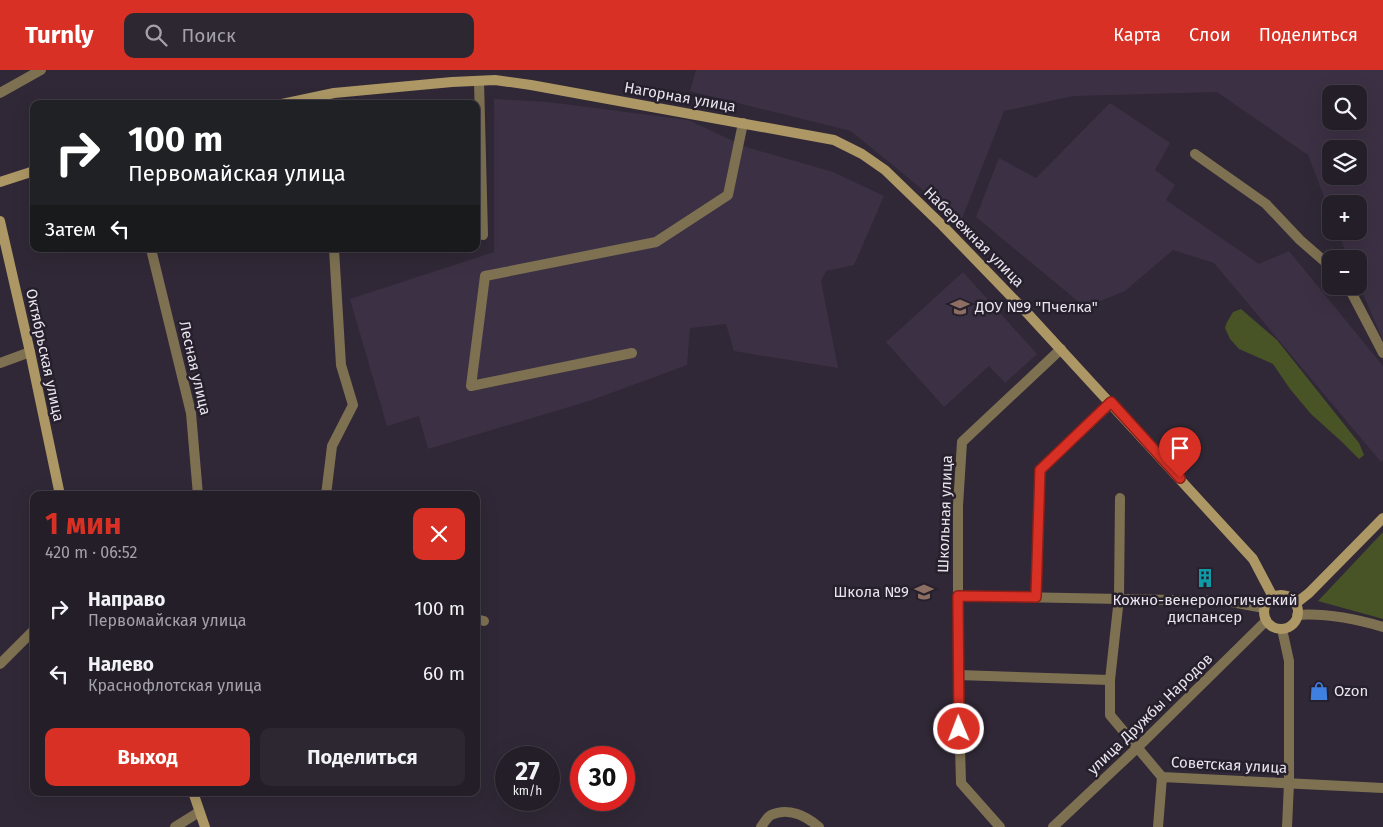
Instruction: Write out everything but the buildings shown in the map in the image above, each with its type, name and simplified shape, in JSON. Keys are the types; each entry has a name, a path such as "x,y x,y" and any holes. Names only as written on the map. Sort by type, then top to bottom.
{"main road":[{"name":"Нагорная улица","path":"301,100 334,93 495,80 834,140 862,154"},
{"name":"Набережная улица","path":"862,154 885,170 942,225 1111,402 1252,558 1273,597"},
{"path":"0,182 30,172"},
{"name":"Октябрьская улица","path":"0,221 59,491"},
{"path":"1295,604 1383,518"},
{"path":"1280,595 1288,597 1295,604 1297,615 1292,625 1282,629 1271,626 1266,621 1264,608 1273,597 1280,595"},
{"path":"194,796 205,827"}],"street":[{"path":"0,93 41,70"},
{"path":"479,81 479,100"},
{"path":"480,120 483,235"},
{"path":"632,353 471,386 485,276 656,242 728,195 743,123"},
{"path":"1195,154 1266,204 1300,240 1322,259"},
{"name":"Лесная улица","path":"152,252 192,413 198,491"},
{"path":"326,491 332,446 353,405 341,365 334,252"},
{"path":"1353,295 1383,353"},
{"name":"Школьная улица","path":"1000,827 961,783 958,675 958,506 962,442 1061,349"},
{"path":"0,363 30,352"},
{"path":"1036,597 1040,470 1111,402"},
{"name":"Советская улица","path":"1120,498 1119,598 1110,680 1110,715 1162,777 1383,788"},
{"path":"958,596 1226,601 1264,608"},
{"path":"1297,615 1314,614 1383,627"},
{"name":"улица Дружбы Народов","path":"1053,827 1138,748 1266,621"},
{"path":"1282,629 1289,661 1287,827"},
{"path":"0,664 30,634"},
{"path":"958,675 1110,680"},
{"path":"1158,827 1162,777"},
{"path":"761,827 770,815 788,811 808,817 819,827"},
{"path":"174,827 199,812"}],"shaded area":[{"path":"696,70 1383,70 1383,340 1363,295 1367,295 1367,250 1345,250 1341,240 1367,240 1367,195 1323,195 1308,155 1217,92 1073,96 1004,111 961,221 851,131 690,91"},
{"path":"494,99 548,102 688,120 746,147 833,172 884,196 854,265 826,271 821,281 838,368 734,351 726,324 690,328 687,365 589,401 428,449 419,416 387,426 350,299 494,252"},
{"path":"1110,103 1170,143 1155,170 1175,185 1166,200 1259,264 1289,251 1322,291 1322,295 1325,295 1383,366 1383,460 1381,462 1214,263 1173,250 1125,291 1085,307 976,217 999,158 1036,178"},
{"name":"ДОУ №9 \"Пчелка\"","path":"963,272 1037,354 1005,383 989,366 944,407 886,342"}],"green space":[{"path":"1241,309 1277,340 1359,443 1364,455 1359,459 1311,414 1290,389 1273,364 1239,349 1230,339 1225,328 1227,322 1233,312"},
{"path":"1383,532 1383,619 1318,601"}],"place":[{"name":"ДОУ №9 \"Пчелка\"","path":"960,307"},
{"name":"Кожно-венерологический диспансер","path":"1205,578"},
{"name":"Школа №9","path":"924,592"},
{"name":"Ozon","path":"1319,691"}],"route":[{"path":"959,729 958,596 1036,597 1040,470 1111,402 1180,478"}]}
